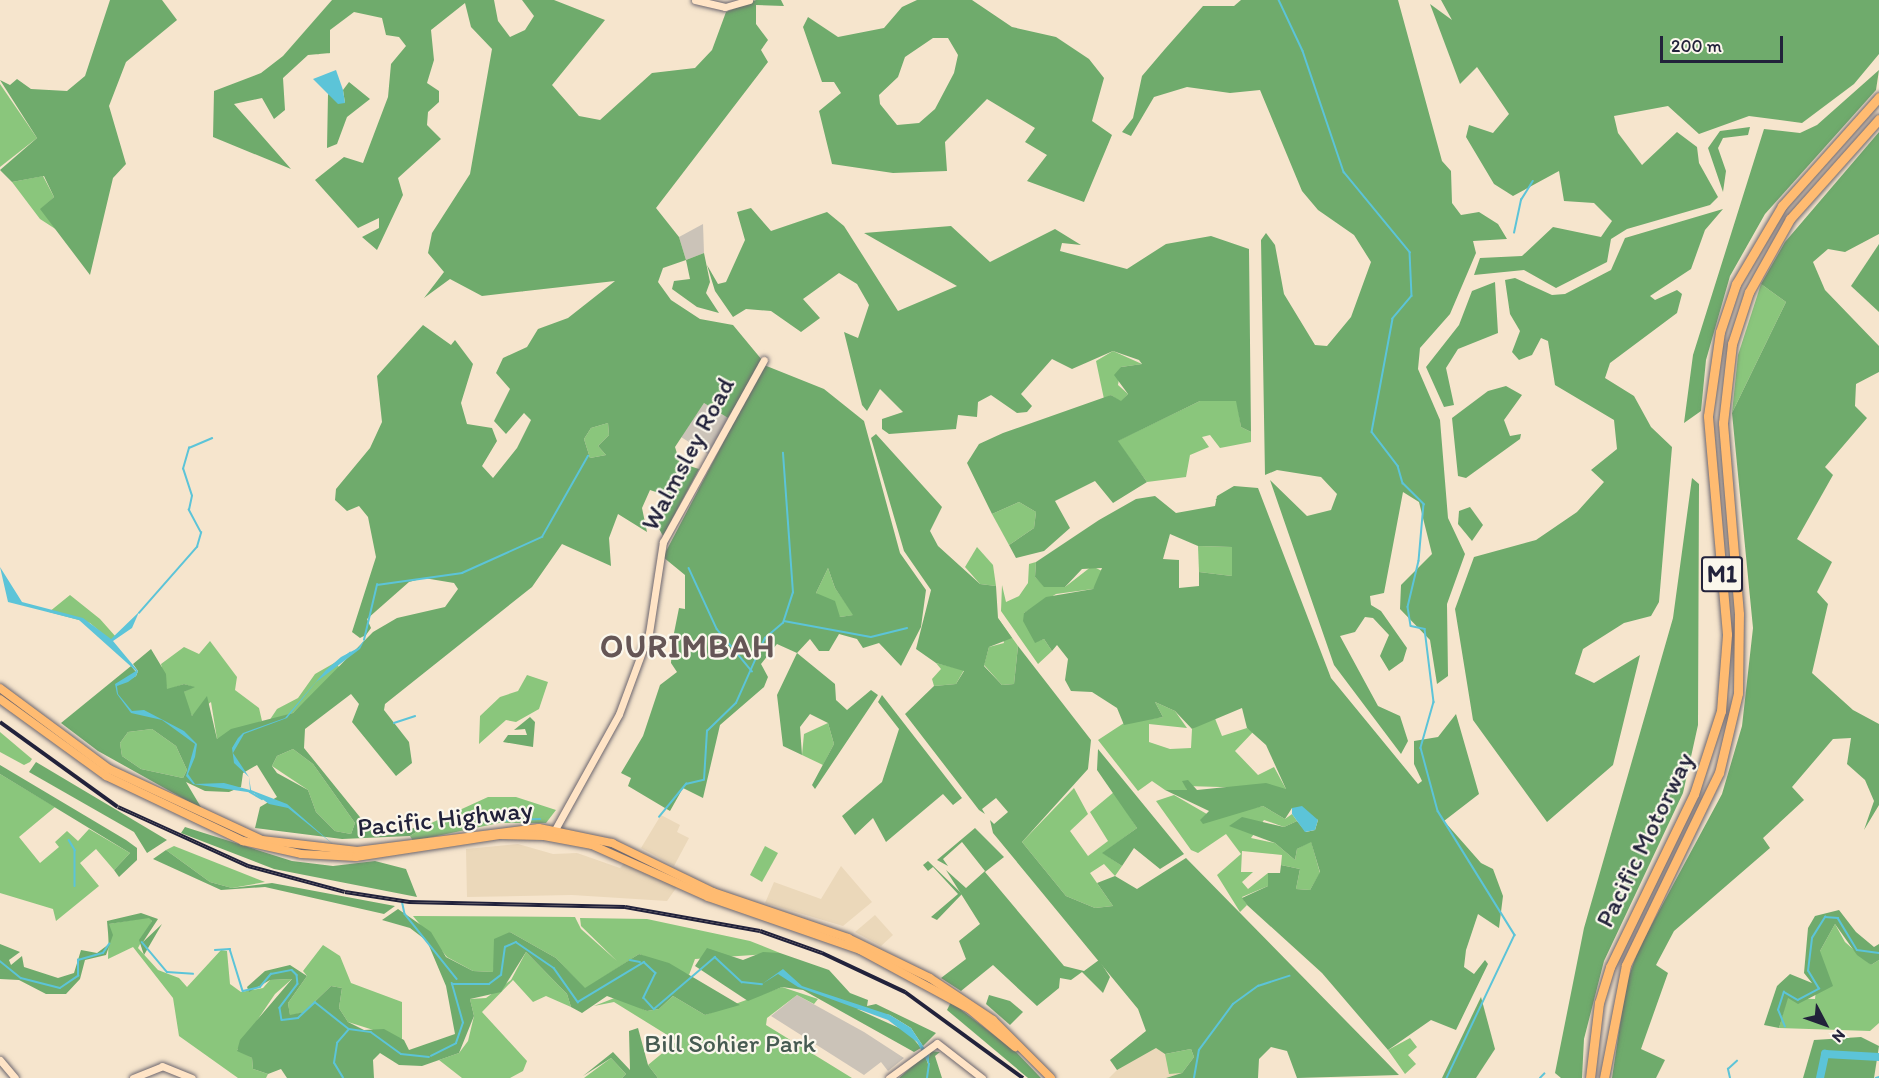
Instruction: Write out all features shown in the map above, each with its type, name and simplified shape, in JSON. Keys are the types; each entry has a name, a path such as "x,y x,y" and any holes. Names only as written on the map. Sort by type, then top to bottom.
{"highway":[{"name":"Pacific Motorway","path":"1590,1078 1599,1003 1610,967 1694,794 1721,711 1727,634 1708,416 1720,332 1736,284 1782,206 1879,97"},
{"name":"Pacific Motorway","path":"1604,1078 1626,965 1719,773 1738,693 1739,614 1723,423 1732,344 1749,292 1790,219 1879,119"}],"main road":[{"name":"Pacific Highway","path":"0,688 73,747 148,790 250,837 321,854"},
{"name":"Pacific Highway","path":"0,699 53,741 136,792 243,841 321,854 357,854 499,836 553,833 612,843 713,892 833,932 900,962 981,1010 1051,1078"},
{"name":"Pacific Highway","path":"553,833 607,849 708,897 860,950 969,1010 1045,1078"}],"street":[{"path":"695,0 725,7 749,0"},
{"name":"Walmsley Road","path":"553,833 619,714 649,633 663,542 764,360"},
{"path":"889,1078 924,1050 937,1043 982,1078"},
{"path":"0,1060 15,1078"},
{"path":"134,1078 162,1066 192,1078"}],"shaded area":[{"path":"703,224 704,253 686,260 679,237"},
{"path":"704,403 728,418 708,454 681,437"},
{"path":"661,815 680,825 677,832 689,838 674,866 641,848"},
{"path":"518,844 553,854 577,853 620,868 628,859 679,884 667,901 572,895 467,897 466,849"},
{"path":"841,866 872,902 843,926 765,903 774,882 821,899"},
{"path":"875,915 893,935 881,946 855,932"},
{"path":"797,995 864,1032 904,1058 888,1071 881,1062 864,1075 771,1016"},
{"path":"1146,1031 1188,1078 1109,1078 1117,1070 1110,1060"}],"green space":[{"path":"110,0 162,0 177,20 126,62 109,106 126,164 113,178 90,275 40,209 54,197 44,176 12,182 0,170 37,138 0,80 10,85 17,79 31,89 67,91 85,76"},
{"path":"332,0 494,0 498,21 510,37 525,30 534,16 522,0 554,0 605,20 552,85 579,116 600,120 652,73 695,68 712,50 726,12 756,0 781,0 784,6 756,5 756,24 768,40 761,50 768,62 656,208 679,237 686,260 663,268 658,282 671,300 700,319 733,325 762,360 728,418 704,403 675,447 680,463 699,469 663,536 657,525 671,497 650,490 642,508 647,532 618,514 609,538 611,566 562,544 532,587 385,704 384,710 409,742 412,763 396,776 352,722 359,704 351,694 305,729 304,748 368,827 384,836 429,824 410,836 342,839 255,828 260,807 277,797 257,765 243,773 241,787 229,792 205,791 186,782 202,809 98,751 61,723 131,666 136,672 127,681 136,676 138,671 133,664 151,649 166,674 167,689 184,684 195,687 184,692 192,716 207,696 217,739 231,729 293,713 373,632 397,618 445,607 458,589 454,583 424,578 409,582 367,619 371,628 366,635 360,638 352,632 376,557 368,517 359,506 347,511 335,500 336,489 370,448 382,422 377,376 423,325 451,345 455,340 473,364 461,403 467,424 492,428 497,441 482,466 493,478 517,448 531,420 524,413 506,434 494,421 510,389 496,373 503,358 527,347 538,329 568,318 615,281 482,296 450,279 424,298 444,272 428,253 432,233 470,174 492,49 471,27 465,3 431,30 434,60 427,83 439,91 439,102 428,112 427,125 441,139 398,178 403,195 377,250 362,237 379,228 379,218 358,228 315,180 344,157 363,163 388,97 391,64 406,46 399,37 386,35 382,18 354,12 330,30 330,53 308,55 283,78 285,110 274,119 262,98 234,104 291,169 213,137 214,91 261,73 283,56","holes":["608,423 609,435 598,446 606,455 590,458 584,439 591,428","152,729 176,746 187,770 183,778 141,769 122,756 120,743 128,732","293,749 313,764 355,823 351,834 335,831 316,812 308,790 277,773 272,766 277,756"]},
{"path":"917,0 972,0 1012,27 1056,37 1089,59 1104,78 1092,121 1112,135 1084,202 1027,181 1047,155 1025,142 1035,128 987,99 945,142 947,171 893,173 832,164 819,111 841,93 834,82 822,82 803,27 808,17 838,37 884,28 902,7","holes":["933,38 948,38 958,55 954,73 935,109 919,123 897,125 880,104 879,95 898,77 905,57"]},
{"path":"1241,0 1398,0 1442,161 1451,171 1452,203 1461,215 1479,212 1498,224 1507,239 1473,241 1476,253 1450,314 1420,348 1418,369 1440,420 1448,518 1465,554 1447,604 1448,676 1437,684 1430,640 1400,609 1401,585 1432,554 1419,502 1403,492 1384,593 1370,596 1371,605 1381,611 1407,648 1403,661 1389,671 1380,656 1389,635 1373,618 1365,617 1355,632 1340,636 1378,706 1400,716 1408,741 1401,754 1334,665 1270,480 1307,516 1331,510 1337,494 1321,477 1277,470 1265,475 1261,240 1266,233 1275,245 1284,294 1315,345 1327,346 1351,317 1371,262 1354,235 1318,210 1302,191 1260,90 1230,93 1187,87 1154,97 1131,136 1122,132 1133,118 1142,76 1203,6 1234,6"},
{"path":"1441,0 1879,0 1879,54 1854,84 1802,123 1749,116 1699,134 1668,106 1614,116 1618,133 1642,165 1677,132 1697,147 1699,163 1718,197 1710,205 1627,229 1611,239 1607,262 1556,288 1524,270 1474,275 1480,258 1522,256 1553,227 1601,237 1612,221 1594,203 1564,201 1559,171 1513,196 1494,184 1466,137 1469,125 1493,133 1509,114 1477,67 1460,84 1430,4 1452,20"},
{"path":"1879,70 1876,90 1765,214 1730,276 1706,360 1701,411 1684,423 1693,355 1764,129 1800,133 1817,125"},
{"path":"349,82 370,99 347,117 337,144 327,148 328,94 345,103 343,90"},
{"path":"0,84 37,138 0,167"},
{"path":"1750,127 1748,135 1723,138 1718,148 1726,171 1723,192 1708,148 1720,131"},
{"path":"1879,132 1879,234 1845,252 1828,249 1813,262 1825,290 1879,346 1879,372 1856,384 1855,406 1867,418 1825,467 1833,475 1797,539 1832,562 1817,592 1828,604 1812,673 1853,710 1879,724 1879,805 1864,830 1874,801 1865,780 1847,764 1851,738 1833,739 1792,787 1804,800 1763,838 1770,848 1674,931 1656,965 1668,973 1641,1049 1665,1060 1656,1078 1612,1078 1626,985 1638,950 1722,794 1742,726 1753,628 1732,413 1786,302 1761,284 1785,242"},
{"path":"43,176 54,197 41,209 57,230 40,219 12,182"},
{"path":"751,208 771,231 827,212 844,226 898,311 957,286 864,233 951,226 990,262 1055,229 1081,245 1062,243 1060,251 1127,269 1166,244 1211,236 1249,249 1251,432 1241,427 1236,401 1200,401 1118,441 1147,482 1113,503 1095,481 1055,501 1070,528 1044,551 1016,558 1009,545 1034,528 1036,512 1019,502 992,514 967,463 979,444 1003,433 1111,395 1121,401 1128,394 1114,375 1121,367 1142,364 1139,360 1113,351 1072,369 1052,359 1021,394 1032,406 1027,412 1017,413 991,395 978,402 977,417 958,415 956,429 889,434 882,429 882,419 903,412 880,389 867,411 862,405 844,332 858,338 869,305 857,284 839,273 803,299 820,318 801,332 771,311 746,309 733,317 715,291 707,265 718,284 726,282 745,240 737,212"},
{"path":"1723,209 1705,230 1691,269 1650,296 1655,300 1677,290 1682,294 1677,313 1610,363 1605,378 1634,396 1651,427 1672,447 1659,602 1651,616 1624,623 1583,649 1575,674 1594,683 1640,655 1613,765 1547,822 1473,720 1455,609 1474,557 1536,540 1577,512 1604,482 1591,470 1617,449 1614,420 1555,385 1548,341 1541,338 1532,355 1519,360 1512,352 1520,331 1510,314 1505,280 1515,278 1552,295 1565,294 1611,270 1625,238"},
{"path":"1879,244 1879,312 1851,286"},
{"path":"704,253 710,282 706,293 719,313 697,307 672,289 674,281 690,279 686,260"},
{"path":"1495,282 1498,333 1458,349 1446,368 1454,405 1444,407 1426,367 1459,325 1472,291"},
{"path":"1761,284 1786,302 1732,413 1738,355"},
{"path":"1113,351 1142,364 1121,367 1118,385 1128,394 1121,402 1111,395 1104,399 1096,361"},
{"path":"764,365 824,389 864,421 900,553 926,590 921,627 901,666 879,643 863,648 857,639 839,634 829,651 819,651 810,639 797,653 777,644 761,664 768,677 764,687 720,725 703,798 683,788 670,811 628,786 631,778 621,773 643,736 660,685 677,672 671,663 672,643 679,608 685,609 685,575 663,557","holes":["828,568 835,588 853,615 840,617 835,601 816,593"]},
{"path":"1506,386 1522,395 1504,420 1510,436 1521,434 1520,439 1466,478 1458,476 1452,418 1488,391"},
{"path":"1200,401 1237,401 1241,427 1251,432 1251,442 1220,448 1210,435 1202,437 1209,447 1190,455 1186,477 1147,482 1117,441"},
{"path":"608,423 609,435 598,446 606,455 590,458 584,439 591,428"},
{"path":"876,434 942,507 930,531 938,546 980,584 996,586 998,618 1012,638 989,647 984,666 1002,685 1014,684 1018,646 1091,740 1088,769 1022,842 1066,896 1095,908 1113,906 1097,883 1115,876 1137,889 1186,858 1399,1075 1297,1078 1287,1051 1271,1047 1259,1059 1258,1078 1166,1078 1182,1073 1194,1057 1191,1049 1165,1054 1156,1048 1117,1070 1110,1060 1146,1031 1138,1009 993,833 990,820 994,824 1008,812 996,798 982,809 985,814 979,810 905,714 934,686 956,684 964,671 936,663 916,649 931,590 904,551 871,438"},
{"path":"1692,478 1699,484 1698,725 1683,793 1604,961 1584,1039 1582,1078 1561,1078 1555,1073 1584,928 1673,618"},
{"path":"1234,486 1258,488 1331,678 1418,784 1422,781 1414,764 1414,741 1438,737 1456,714 1479,794 1444,821 1481,863 1493,869 1503,896 1499,928 1478,914 1466,950 1464,967 1474,974 1485,960 1488,964 1456,1030 1431,1020 1388,1050 1322,973 1242,898 1268,886 1268,873 1280,873 1281,865 1300,869 1296,889 1310,890 1320,872 1311,842 1297,849 1295,860 1275,843 1229,826 1242,817 1284,827 1297,821 1306,832 1315,830 1318,820 1292,808 1285,819 1263,806 1203,824 1200,820 1209,811 1165,790 1187,790 1182,781 1188,780 1197,790 1266,783 1286,789 1266,745 1247,728 1242,708 1192,729 1175,711 1155,702 1163,717 1124,725 1117,708 1092,692 1071,691 1065,680 1068,659 1057,645 1052,651 1044,639 1035,643 1023,621 1024,613 1046,597 1093,589 1102,568 1082,569 1065,587 1044,587 1035,577 1036,562 1099,520 1136,499 1155,496 1176,513 1215,506 1217,496","holes":["1170,534 1198,546 1232,547 1232,576 1199,572 1199,586 1179,588 1179,560 1163,559"]},
{"path":"1019,502 1036,512 1034,528 1009,545 992,514"},
{"path":"1470,507 1483,525 1472,541 1458,524 1459,511"},
{"path":"1198,546 1233,547 1232,576 1199,572"},
{"path":"977,547 993,565 996,586 980,584 965,567"},
{"path":"1036,562 1035,577 1045,587 1065,587 1092,566 1104,572 1093,589 1056,594 1024,613 1035,642 1044,639 1052,651 1038,664 1001,611 1002,585 1006,602 1019,596 1028,583 1029,564"},
{"path":"828,568 835,588 854,615 840,617 816,593"},
{"path":"70,595 100,619 116,637 111,641 90,623 49,612"},
{"path":"998,618 1018,646 1014,684 1002,685 984,665 989,647 1004,643"},
{"path":"210,641 237,677 235,690 259,708 262,721 217,739 211,702 192,716 184,700 184,692 193,687 184,684 167,690 161,664 184,647 199,654"},
{"path":"797,653 835,684 836,700 847,710 871,690 878,695 815,789 812,785 834,744 828,723 810,714 800,727 802,755 783,746 777,695"},
{"path":"336,662 340,669 293,713 269,721 277,709 298,698 315,674"},
{"path":"936,663 964,670 956,684 934,686 932,679 941,669"},
{"path":"527,675 548,682 539,709 516,722 506,720 479,744 480,716 500,697 518,691"},
{"path":"882,695 962,798 953,805 943,794 886,842 873,818 855,835 842,816 882,782 899,729 878,702"},
{"path":"1155,702 1175,711 1187,728 1149,724 1149,742 1170,749 1191,748 1192,729 1214,716 1222,736 1247,728 1253,732 1235,751 1258,775 1274,767 1286,789 1186,786 1187,790 1165,790 1152,781 1138,791 1098,740 1124,723 1163,717"},
{"path":"530,717 535,722 533,747 503,742 508,735 527,735 525,729 514,730"},
{"path":"828,723 834,744 823,765 802,755 804,734"},
{"path":"152,729 176,746 187,770 183,778 141,769 122,756 120,743 128,732"},
{"path":"0,732 32,759 30,762 24,765 0,752"},
{"path":"293,749 313,764 355,823 351,834 335,831 316,812 308,790 272,766 277,756"},
{"path":"1098,749 1184,854 1160,869 1134,848 1122,866 1102,853 1137,828 1097,770"},
{"path":"36,762 167,840 147,853 134,832 29,772"},
{"path":"0,765 126,840 137,848 137,860 119,877 114,870 130,853 0,774"},
{"path":"0,774 55,807 19,837 40,863 59,847 55,842 67,831 78,841 89,829 130,853 114,870 96,849 80,863 99,886 56,921 53,909 0,893"},
{"path":"1074,788 1088,814 1070,831 1088,856 1108,841 1090,812 1114,792 1137,828 1103,853 1122,866 1115,876 1104,864 1090,873 1113,906 1095,908 1066,896 1022,842"},
{"path":"1174,795 1212,817 1263,806 1285,819 1292,814 1297,821 1284,827 1264,820 1251,838 1275,843 1295,860 1297,849 1311,841 1320,873 1310,890 1296,889 1300,869 1281,865 1282,855 1242,851 1241,872 1253,872 1242,882 1248,889 1268,873 1268,886 1242,897 1247,905 1240,912 1217,875 1241,854 1226,834 1198,853 1191,850 1156,801"},
{"path":"488,797 516,797 556,810 546,823 499,823 413,841 410,836 429,824"},
{"path":"185,827 292,861 333,866 375,861 406,869 417,897 274,869 181,833"},
{"path":"975,828 1004,857 985,872 1064,966 1084,971 1099,960 1110,977 1103,993 1082,972 1071,980 1060,978 1059,988 1037,1006 993,965 961,991 941,978 966,959 959,941 980,924 946,870 966,888 985,871 962,842 943,859 948,866 937,860"},
{"path":"174,846 265,882 232,888 210,882 166,850"},
{"path":"765,846 778,853 762,882 750,875"},
{"path":"166,850 210,882 232,888 272,883 395,906 384,914 265,887 221,890 153,859"},
{"path":"928,861 962,894 937,920 931,917 958,894 933,867 928,871 923,865"},
{"path":"398,909 431,932 446,957 473,971 493,972 494,939 510,932 556,958 585,988 639,954 669,963 740,1005 705,1015 673,996 659,1009 647,1011 607,996 582,1013 571,1007 567,994 526,952 501,992 470,999 474,1016 459,1053 422,1066 399,1065 380,1053 373,1060 374,1078 287,1078 281,1069 268,1074 253,1069 252,1058 237,1051 240,1040 292,979 270,980 249,992 247,987 265,971 290,965 307,976 288,1003 290,1015 304,1012 331,986 342,988 339,1008 348,1022 364,1030 384,1029 404,1040 409,1050 455,1034 446,986 427,941 410,928 382,920"},
{"path":"1839,910 1856,932 1874,947 1879,944 1879,960 1871,965 1857,955 1835,924 1820,951 1833,986 1798,1004 1788,998 1779,1028 1764,1025 1777,986 1790,974 1812,983 1804,973 1808,928 1815,916"},
{"path":"141,913 158,919 143,942 162,924 144,955 139,940 152,921 149,918 109,924 113,935 106,955 85,960 80,979 66,994 46,994 19,980 0,979 0,944 20,952 9,960 11,965 22,956 24,967 58,978 74,973 81,950 97,953 109,944 107,921"},
{"path":"413,916 575,917 581,929 617,961 581,926 580,918 647,919 750,941 780,953 695,959 689,975 639,954 585,989 556,958 510,932 497,950 493,972 473,971 447,957"},
{"path":"149,917 152,921 138,948 158,970 179,978 187,987 221,950 227,951 230,984 241,992 263,988 270,980 292,979 275,994 237,1050 252,1058 253,1069 268,1074 266,1078 238,1078 179,1036 173,998 133,947 108,959 109,924"},
{"path":"1835,924 1845,942 1871,965 1879,960 1879,1023 1870,1031 1779,1028 1787,998 1815,999 1820,951"},
{"path":"323,945 340,956 351,983 402,1002 402,1039 348,1022 339,1008 342,988 331,986 304,1012 290,1016 288,1003 307,976 303,971"},
{"path":"707,948 743,960 763,952 780,953 829,970 850,993 868,1000 867,1006 876,1004 936,1033 923,1046 911,1028 890,1015 857,1009 908,1032 921,1048 914,1052 803,990 782,987 748,1001 695,966"},
{"path":"526,952 567,994 571,1007 546,996 533,1002 513,980 482,1012 527,1061 523,1071 510,1078 462,1078 439,1060 459,1053 468,1041 474,1016 470,999 486,998 511,980"},
{"name":"Bill Sohier Park","path":"782,987 818,999 814,1004 797,995 767,1018 766,1025 852,1078 658,1078 648,1065 677,1041 614,1002 594,1006 617,997 647,1011 659,1009 673,996 705,1015"},
{"path":"989,995 1010,1001 1023,1012 1010,1025 986,1004"},
{"path":"1481,997 1495,1049 1476,1078 1442,1078"},
{"path":"951,1002 1016,1052 1041,1078 1028,1078 947,1010"},
{"path":"638,1028 648,1065 658,1078 622,1078 626,1074 611,1058 583,1076 613,1052 630,1070 629,1031"},
{"path":"1861,1037 1879,1046 1874,1078 1803,1078 1814,1040"},
{"path":"1410,1038 1417,1047 1408,1055 1416,1064 1405,1074 1388,1050"},
{"path":"1191,1049 1194,1057 1182,1073 1169,1074 1165,1054"},
{"path":"930,1051 940,1052 935,1056 942,1078 899,1078 925,1055 928,1064"},
{"path":"611,1058 626,1074 622,1078 584,1078"}],"water":[{"path":"336,70 345,103 338,104 313,79"},
{"path":"0,567 22,602 83,618 111,639 139,612 132,628 113,641 138,671 136,676 128,682 117,686 118,694 132,711 144,710 184,731 197,744 195,757 188,774 195,784 224,783 250,790 249,777 251,790 287,804 334,845 288,808 269,804 254,793 193,784 186,776 195,744 162,720 131,713 117,694 115,684 136,671 79,620 8,602"},
{"path":"365,639 360,649 316,682 287,718 244,734 233,753 249,777 234,763 232,748 238,738 243,733 285,718 326,670 341,657 358,648"},
{"path":"1302,806 1318,820 1315,830 1305,832 1292,814 1292,808"},
{"path":"783,969 802,986 890,1015 911,1028 929,1055 929,1065 917,1042 888,1020 798,987 778,974 762,984"}],"waterway":[{"path":"1279,0 1303,51 1344,172 1410,252 1412,296 1393,319 1372,432 1398,466 1403,483 1424,504 1419,561 1408,607 1411,626 1425,629 1434,702 1421,748 1438,811 1515,935 1447,1078"},
{"path":"1514,233 1521,200 1533,181"},
{"path":"139,613 197,547 201,533 189,510 192,496 183,469 189,448 212,438"},
{"path":"659,817 686,784 704,780 707,731 736,703 765,638 783,623 793,593 783,453"},
{"path":"364,640 377,585 462,573 542,537 588,456"},
{"path":"689,568 717,629 752,671"},
{"path":"784,621 871,637 907,628"},
{"path":"331,669 350,653"},
{"path":"394,723 415,716"},
{"path":"250,792 262,799"},
{"path":"489,821 540,819"},
{"path":"69,840 75,850 75,886"},
{"path":"402,900 405,914 457,979"},
{"path":"1785,1027 1778,1010 1784,992 1798,1000 1819,989 1808,971 1812,938 1825,917 1838,918 1857,950 1879,953"},
{"path":"142,942 167,972 193,974"},
{"path":"431,1056 456,1043 463,1023 452,984 489,984 501,975 505,947 516,942 554,968 578,1002 644,962 656,973 644,998 654,1009 715,957 742,982 762,984"},
{"path":"0,961 21,978 60,988 78,976 78,960 103,953 109,944"},
{"path":"215,950 230,949 243,991 260,987 271,974 292,970 297,975 298,984 280,1008 282,1020 298,1018 315,1002 349,1029 371,1032 401,1054 429,1057"},
{"path":"630,960 640,962"},
{"path":"1194,1078 1199,1050 1233,1004 1258,986 1289,976"},
{"path":"343,1078 334,1063 337,1043 349,1029"},
{"path":"1820,1078 1825,1054 1879,1057"},
{"path":"1730,1078 1728,1069 1737,1061"},
{"path":"927,1078 929,1064"},
{"path":"1540,1078 1544,1074"}],"railway":[{"path":"0,722 118,807 248,866 345,892 409,902 625,907 760,931 822,953 905,992 1023,1078"}],"district":[{"name":"OURIMBAH","path":"688,646"}]}
